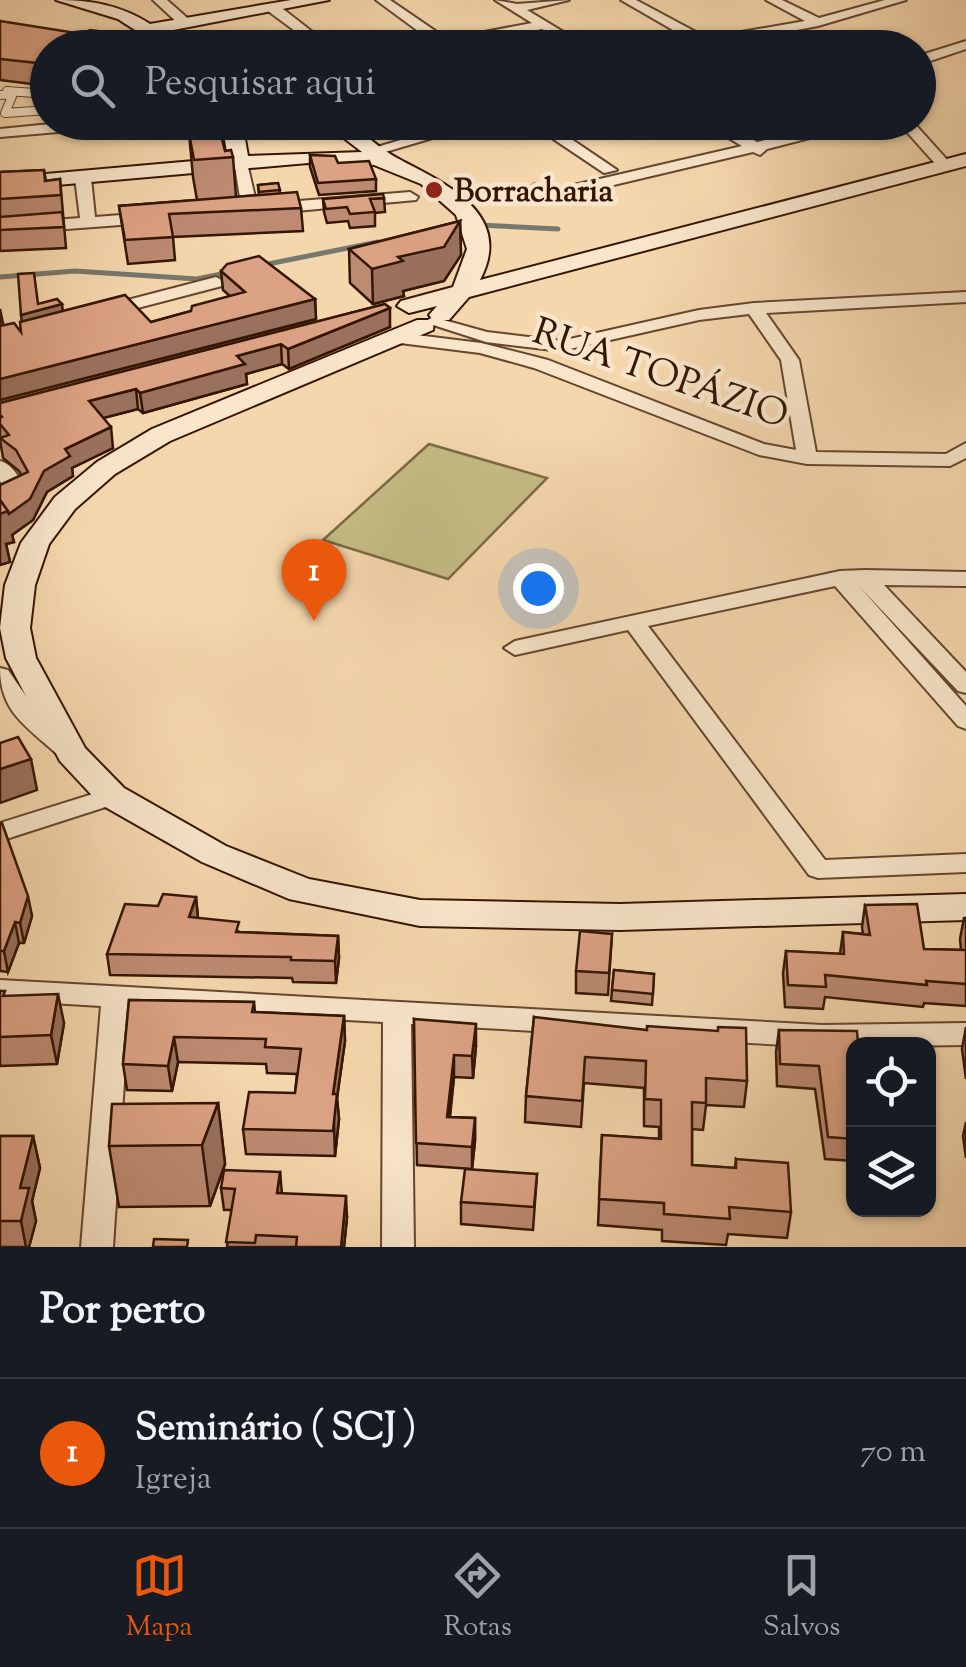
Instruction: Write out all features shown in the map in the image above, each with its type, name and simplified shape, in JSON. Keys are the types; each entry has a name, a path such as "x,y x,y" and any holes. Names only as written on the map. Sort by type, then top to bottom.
{"main road":[{"path":"64,0 99,6 149,29 321,0"},
{"path":"235,140 239,163"},
{"path":"359,140 424,176 463,206 477,234 475,274 468,288 405,322"},
{"path":"0,184 239,163 383,156"},
{"path":"955,163 468,288 405,322 161,435 106,468 64,504 35,543 20,585 16,628 21,658 72,754 112,796 214,854 302,890 420,913 620,917 966,907"}],"street":[{"path":"160,0 186,23"},
{"path":"382,0 425,30"},
{"path":"501,0 552,30"},
{"path":"514,8 563,0"},
{"path":"627,0 682,30"},
{"path":"772,0 818,22"},
{"path":"772,30 900,0"},
{"path":"277,5 306,30"},
{"path":"516,30 543,25"},
{"path":"936,54 966,45"},
{"path":"0,133 30,130"},
{"path":"383,156 429,140"},
{"path":"563,140 609,170"},
{"path":"727,140 534,189 546,196 797,140"},
{"path":"739,140 760,150"},
{"path":"927,140 955,163"},
{"path":"239,163 241,211 410,197"},
{"path":"83,178 88,222"},
{"path":"0,228 160,217"},
{"path":"79,318 216,282"},
{"name":"RUA TOPÁZIO","path":"405,322 484,342 562,346 700,315 754,308 966,297"},
{"path":"754,308 790,360 807,458"},
{"name":"RUA TOPÁZIO","path":"405,322 484,342 759,449 807,458 950,460 966,449"},
{"path":"542,364 562,346"},
{"path":"0,467 9,495"},
{"path":"865,577 929,679 966,721"},
{"path":"840,578 960,680"},
{"path":"515,648 840,578 966,579"},
{"path":"634,623 818,868 966,863"},
{"path":"0,675 27,714 72,754"},
{"path":"929,679 960,680"},
{"path":"0,832 112,796"},
{"path":"0,990 822,1036 966,1034"},
{"path":"97,1247 116,996"},
{"path":"397,1013 398,1247"}],"lane":[{"path":"0,93 30,94"},
{"path":"0,93 12,94 6,112 30,111"}],"shaded area":[{"path":"429,444 547,478 448,579 323,540"}],"building":[{"path":"0,21 57,30 30,30 30,62 0,59"},
{"path":"190,140 222,140 225,151 231,150 233,157 194,160"},
{"path":"310,155 335,156 338,163 369,161 376,179 318,183"},
{"path":"44,170 45,181 60,179 61,195 0,199 0,172"},
{"path":"278,183 280,190 259,192 258,185"},
{"path":"297,192 301,208 169,214 173,237 125,240 119,206"},
{"path":"383,194 384,198 370,199 375,212 350,214 347,207 326,209 323,199"},
{"path":"62,212 64,227 0,230 0,217"},
{"path":"460,221 444,247 398,257 403,261 372,269 349,249"},
{"path":"259,256 315,299 0,379 0,326 14,323 21,332 20,322 125,295 151,322 245,292 221,271 227,264"},
{"path":"34,273 38,304 57,299 62,304 21,315 18,274"},
{"path":"385,304 390,308 288,349 281,344 237,356 245,364 140,393 136,389 89,401 111,427 65,449 70,456 44,471 30,499 9,514 0,500 0,485 28,472 16,450 0,438 9,435 0,424 0,403"},
{"path":"18,737 31,759 0,769 0,743"},
{"path":"0,824 28,896 20,923 15,922 4,951 0,951"},
{"path":"163,894 196,897 189,917 239,922 236,932 338,936 335,961 107,954 125,904 158,906"},
{"path":"917,904 924,949 966,950 966,984 926,981 927,985 825,975 826,987 788,985 786,951 844,954 843,932 870,935 865,905"},
{"path":"580,931 612,934 609,973 576,971"},
{"path":"614,970 654,974 653,994 612,990"},
{"path":"0,991 5,991 3,996 58,994 51,1035 0,1037"},
{"path":"129,1000 254,1002 252,1012 344,1016 333,1094 337,1094 333,1131 243,1129 249,1092 295,1093 301,1049 265,1047 266,1039 174,1037 168,1066 123,1064"},
{"path":"534,1017 647,1030 647,1026 718,1031 718,1027 746,1028 747,1081 706,1078 706,1103 692,1102 692,1165 736,1168 736,1159 788,1163 791,1212 729,1207 730,1219 664,1214 664,1203 599,1199 602,1135 661,1139 661,1100 645,1099 646,1061 585,1057 582,1101 526,1096"},
{"path":"414,1019 476,1024 472,1056 454,1055 447,1117 475,1118 472,1147 416,1143"},
{"path":"779,1030 857,1031 857,1037 846,1037 846,1138 828,1137 819,1066 780,1064"},
{"path":"218,1103 202,1145 109,1146 112,1104"},
{"path":"0,1136 33,1136 20,1188 29,1188 21,1221 0,1221"},
{"path":"465,1169 537,1174 534,1207 461,1202"},
{"path":"224,1170 280,1172 277,1193 346,1196 341,1247 296,1247 297,1237 256,1235 255,1243 226,1242 235,1189 221,1188"},
{"path":"154,1239 188,1240 187,1247 153,1247"}],"waterway":[{"path":"479,225 558,229"},
{"path":"263,265 378,242"},
{"path":"0,277 75,271 197,279 226,273"}],"place":[{"name":"Borracharia","path":"434,190"},
{"name":"Seminário ( SCJ )","path":"314,621"}]}
